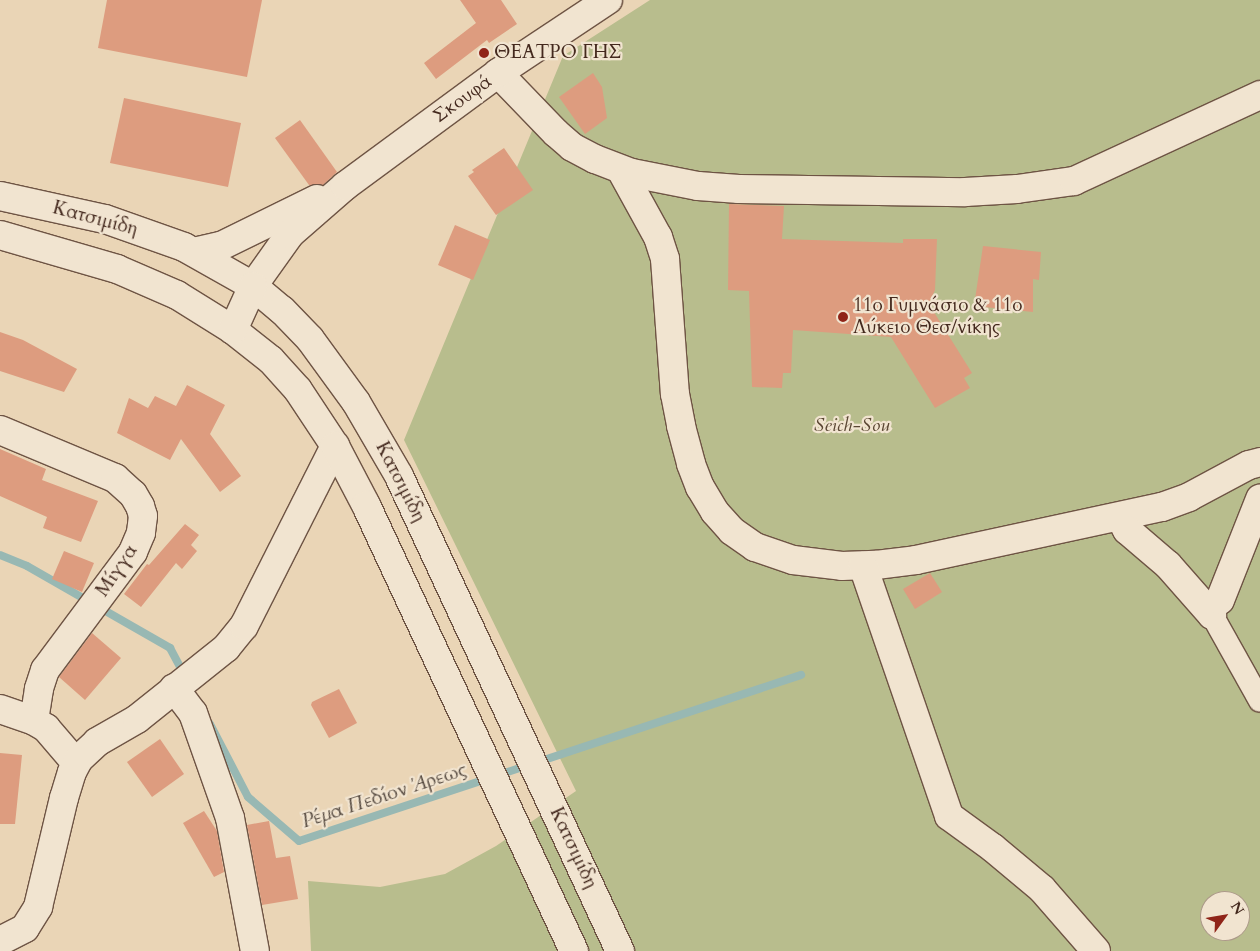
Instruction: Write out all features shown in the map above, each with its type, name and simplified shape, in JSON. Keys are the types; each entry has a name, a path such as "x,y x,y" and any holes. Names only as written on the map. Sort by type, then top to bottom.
{"street":[{"name":"Σκουφά","path":"233,330 253,286 290,234 345,186 498,73 608,0"},
{"path":"498,73 572,147 621,170 698,186 739,189 955,192 1017,189 1074,181 1260,95"},
{"path":"621,170 658,236 664,253 669,289 672,367 681,426 691,464 708,502 732,531 764,552 810,563 863,566 924,559 1120,517 1189,497 1249,465 1260,462"},
{"name":"Σκουφά","path":"194,252 221,246 345,186"},
{"name":"Κατσιμίδη","path":"0,196 106,219 159,236 194,252 253,286 282,310 310,339 339,377 379,439 417,513 620,951"},
{"name":"Κατσιμίδη","path":"0,235 79,256 147,281 201,309 233,330 271,360 286,376 313,411 335,446 389,551 574,951"},
{"name":"Μίγγα","path":"0,430 106,473 123,484 133,494 142,510 142,528 133,552 45,670 39,689 34,721"},
{"path":"9,933 38,907 57,822 76,764 82,754 97,742 137,719 226,648 244,626 335,446"},
{"path":"1212,615 1211,608 1220,600 1260,499"},
{"path":"1120,517 1127,530 1175,572 1212,615 1260,701"},
{"path":"863,566 949,816 993,848 1042,889 1096,951"},
{"path":"183,681 230,818 255,951"},
{"path":"0,709 34,721 51,732 76,764"}],"green space":[{"name":"Seich-Sou","path":"650,0 1260,0 1260,951 311,951 308,881 380,887 445,874 496,846 576,791 404,440 563,56"}],"building":[{"path":"107,0 262,0 247,77 98,48"},
{"path":"460,0 501,0 517,24 489,43 487,40 436,79 424,63 476,23"},
{"path":"593,73 602,87 607,118 585,134 559,97"},
{"path":"124,98 241,123 228,187 110,163"},
{"path":"300,120 337,172 323,185 309,185 275,138"},
{"path":"504,148 533,190 496,215 468,176 474,172 472,170"},
{"name":"11ο Γυμνάσιο & 11ο Λύκειο Θεσ/νίκης","path":"729,204 784,206 782,239 903,243 903,239 937,239 935,290 930,301 927,301 972,373 964,378 970,388 935,408 891,337 793,330 791,373 783,373 782,388 752,387 749,291 728,290"},
{"path":"455,225 490,240 473,280 438,265"},
{"path":"983,246 1041,252 1039,280 1033,279 1033,312 974,306"},
{"path":"0,332 23,340 77,369 64,392 0,371"},
{"path":"187,385 225,405 210,434 241,476 220,492 181,439 170,460 117,433 129,398 148,408 155,396 176,406"},
{"path":"0,449 46,469 42,480 98,501 81,542 43,528 47,517 0,496"},
{"path":"185,524 199,535 191,545 197,551 182,569 176,563 141,607 124,594 147,564 149,565"},
{"path":"64,551 94,563 82,592 52,579"},
{"path":"930,573 942,592 915,609 903,589"},
{"path":"92,633 121,658 85,700 59,677"},
{"path":"339,689 357,723 329,738 311,705 312,702"},
{"path":"160,739 184,774 152,797 127,762"},
{"path":"0,753 22,755 15,824 0,824"},
{"path":"204,811 217,831 224,872 214,877 183,823"},
{"path":"269,821 276,858 290,856 298,899 262,905 247,825"}],"waterway":[{"name":"Ρέμα Πεδίον Άρεως","path":"0,555 27,566 170,648 184,674"},
{"name":"Ρέμα Πεδίον Άρεως","path":"210,724 248,797 299,841 801,675"}],"place":[{"name":"ΘΕΑΤΡΟ ΓΗΣ","path":"484,53"},
{"name":"11ο Γυμνάσιο & 11ο Λύκειο Θεσ/νίκης","path":"843,317"}]}
